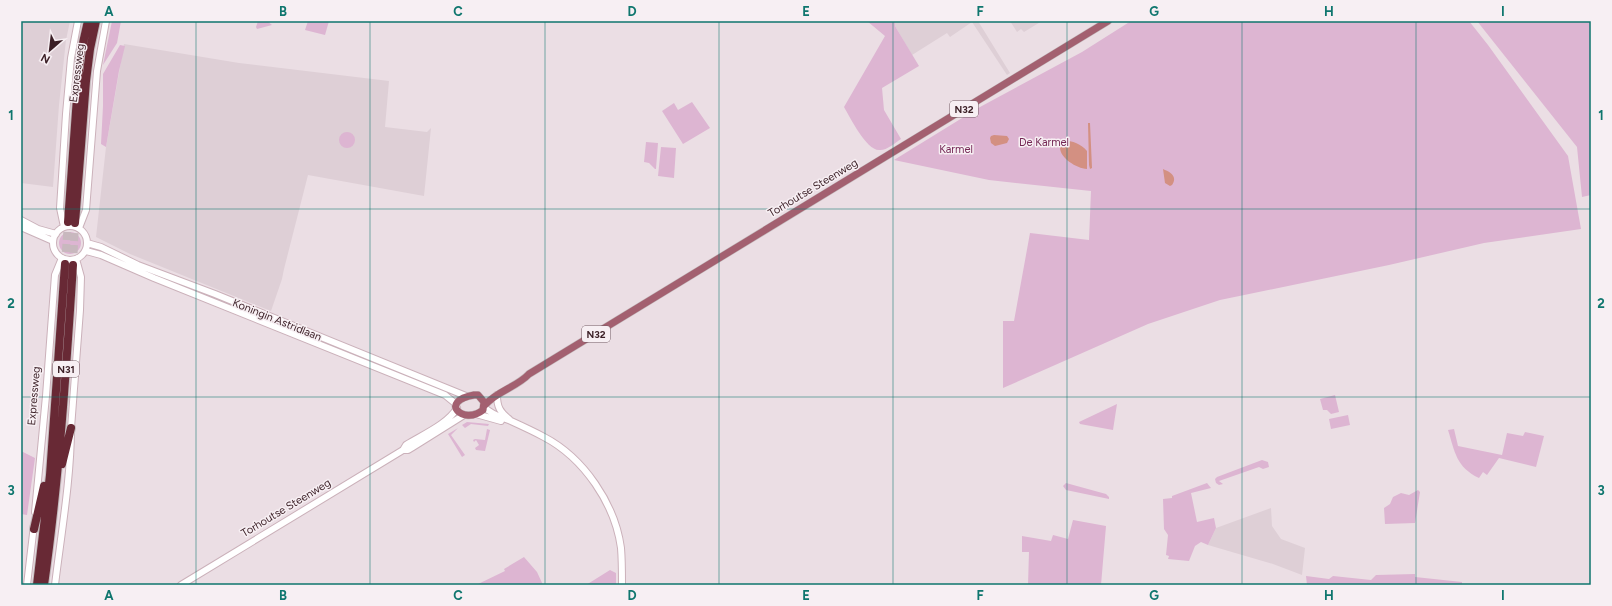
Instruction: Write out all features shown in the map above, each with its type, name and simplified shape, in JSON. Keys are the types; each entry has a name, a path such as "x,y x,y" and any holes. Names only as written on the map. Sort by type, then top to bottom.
{"highway":[{"name":"Expressweg","path":"71,225 80,56 88,21"},
{"name":"Expressweg","path":"71,225 86,75 96,21"},
{"name":"Expressweg","path":"44,585 54,474 69,262"},
{"path":"34,529 45,484 62,463 71,428"},
{"name":"Expressweg","path":"38,585 54,474"}],"main road":[{"name":"Torhoutse Steenweg","path":"484,403 524,379 529,374 1108,21"},
{"name":"Torhoutse Steenweg","path":"484,403 522,375 529,374"},
{"path":"476,414 464,415 456,406 459,399 466,396 478,395 484,403"},
{"name":"N32","path":"476,414 480,412 484,403"}],"street":[{"name":"Expressweg","path":"78,21 71,58 60,208 71,225 86,210 90,179 92,124 97,71 106,21"},
{"path":"21,220 38,229 56,234"},
{"path":"55,585 71,443 81,278 69,262 55,250 53,241 56,234 71,225 85,234 87,244 86,251 82,256 69,262"},
{"path":"21,227 34,234 53,241"},
{"name":"Koningin Astridlaan","path":"87,244 101,247 133,263 215,294 466,396"},
{"name":"Koningin Astridlaan","path":"86,251 101,254 154,278 449,396 456,406"},
{"name":"Expressweg","path":"27,585 34,529 55,275 69,262"},
{"path":"335,351 338,344"},
{"path":"497,395 498,407 501,412 512,422"},
{"path":"484,403 494,415 545,437 556,444 575,460 593,480 610,510 617,531 622,556 622,585"},
{"name":"Torhoutse Steenweg","path":"403,450 406,445 446,421 453,414 456,406"},
{"path":"476,414 519,426"},
{"name":"Torhoutse Steenweg","path":"181,585 403,450 408,450 464,415"}],"shaded area":[{"path":"21,21 70,21 66,40 59,105 53,187 21,183"},
{"path":"895,21 978,21 1010,73 1007,75 972,22 950,37 947,33 912,55 895,26"},
{"path":"1010,21 1042,21 1024,32 1021,29 1017,32"},
{"path":"124,44 239,63 389,81 385,127 427,132 431,128 424,196 308,175 282,279 271,311 130,254 96,237 106,147"},
{"path":"1088,123 1090,123 1092,168 1090,169 1089,165"},
{"path":"994,135 1007,136 1009,139 1007,143 995,146 991,143 990,138"},
{"path":"1063,140 1076,143 1087,151 1087,169 1076,166 1062,155 1060,145"},
{"path":"1163,169 1171,173 1174,177 1174,182 1170,186 1165,183"},
{"path":"1271,508 1272,526 1281,539 1305,548 1302,575 1273,564 1208,545 1216,528"}],"green space":[{"path":"112,21 121,21 117,43 103,65"},
{"path":"258,21 267,21 272,25 257,29 256,27"},
{"path":"308,21 329,21 325,35 305,30"},
{"path":"867,21 895,21 895,26 919,66 882,88 884,110 901,139 882,150 874,149 869,145 854,125 844,107 885,36"},
{"path":"1131,21 1469,21 1568,156 1581,229 1484,243 1389,265 1220,300 1148,324 1003,388 1003,321 1014,321 1030,233 1089,240 1091,191 989,180 894,160 980,107 1082,52"},
{"path":"1477,21 1591,21 1591,195 1582,197 1577,147"},
{"path":"120,45 125,46 119,71 106,147 101,144 103,74"},
{"path":"692,102 710,128 683,144 662,111 674,103 678,110"},
{"path":"347,132 353,134 355,140 353,146 347,148 341,146 339,140 341,134"},
{"path":"646,142 658,143 656,169 649,163 644,162"},
{"path":"661,147 676,148 674,178 658,176"},
{"path":"66,232 74,232 81,239 81,247 74,254 66,254 59,247 59,239"},
{"path":"234,306 325,342 326,344 325,345 234,308"},
{"path":"345,351 394,370 394,371 393,372"},
{"path":"1335,395 1339,412 1331,414 1327,410 1323,410 1320,399"},
{"path":"1117,404 1113,430 1080,424 1079,422"},
{"path":"1348,415 1350,425 1331,429 1329,419"},
{"path":"467,422 489,424 488,426 471,424 465,428 462,425"},
{"path":"458,428 451,435 465,455 462,457 448,434"},
{"path":"487,429 490,430 485,451 476,450 475,448 479,445 476,440 474,442 473,440 475,439 485,440"},
{"path":"1454,429 1458,446 1502,455 1507,433 1523,436 1525,432 1544,436 1536,467 1499,458 1487,475 1483,472 1479,478 1471,474 1461,464 1455,452 1448,430"},
{"path":"21,451 35,458 27,515 21,514"},
{"path":"1262,460 1268,462 1269,467 1263,469 1259,467 1219,481 1223,484 1219,485 1216,483 1215,479 1217,477"},
{"path":"1066,483 1106,494 1109,499 1066,490 1063,486"},
{"path":"1207,483 1211,488 1191,493 1197,522 1214,518 1216,528 1208,545 1201,542 1195,546 1189,561 1168,559 1169,556 1166,555 1168,535 1164,529 1163,499 1172,498 1172,496"},
{"path":"1418,490 1420,492 1415,523 1385,524 1384,508 1390,504 1393,497 1401,493 1409,495"},
{"path":"1073,520 1106,526 1101,585 1028,585 1029,552 1022,552 1022,536 1051,541 1053,535 1068,539"},
{"path":"524,557 537,572 543,585 476,585 505,571 504,569"},
{"path":"610,570 616,573 616,585 586,585"},
{"path":"1415,574 1415,577 1462,582 1462,584 1469,585 1307,585 1306,576 1329,579 1333,576 1371,580 1376,575"}],"tunnel":[{"path":"65,264 68,222"},
{"path":"73,265 75,223"}],"park label":[{"name":"De Karmel","path":"1044,142"},
{"name":"Karmel","path":"956,149"}]}
